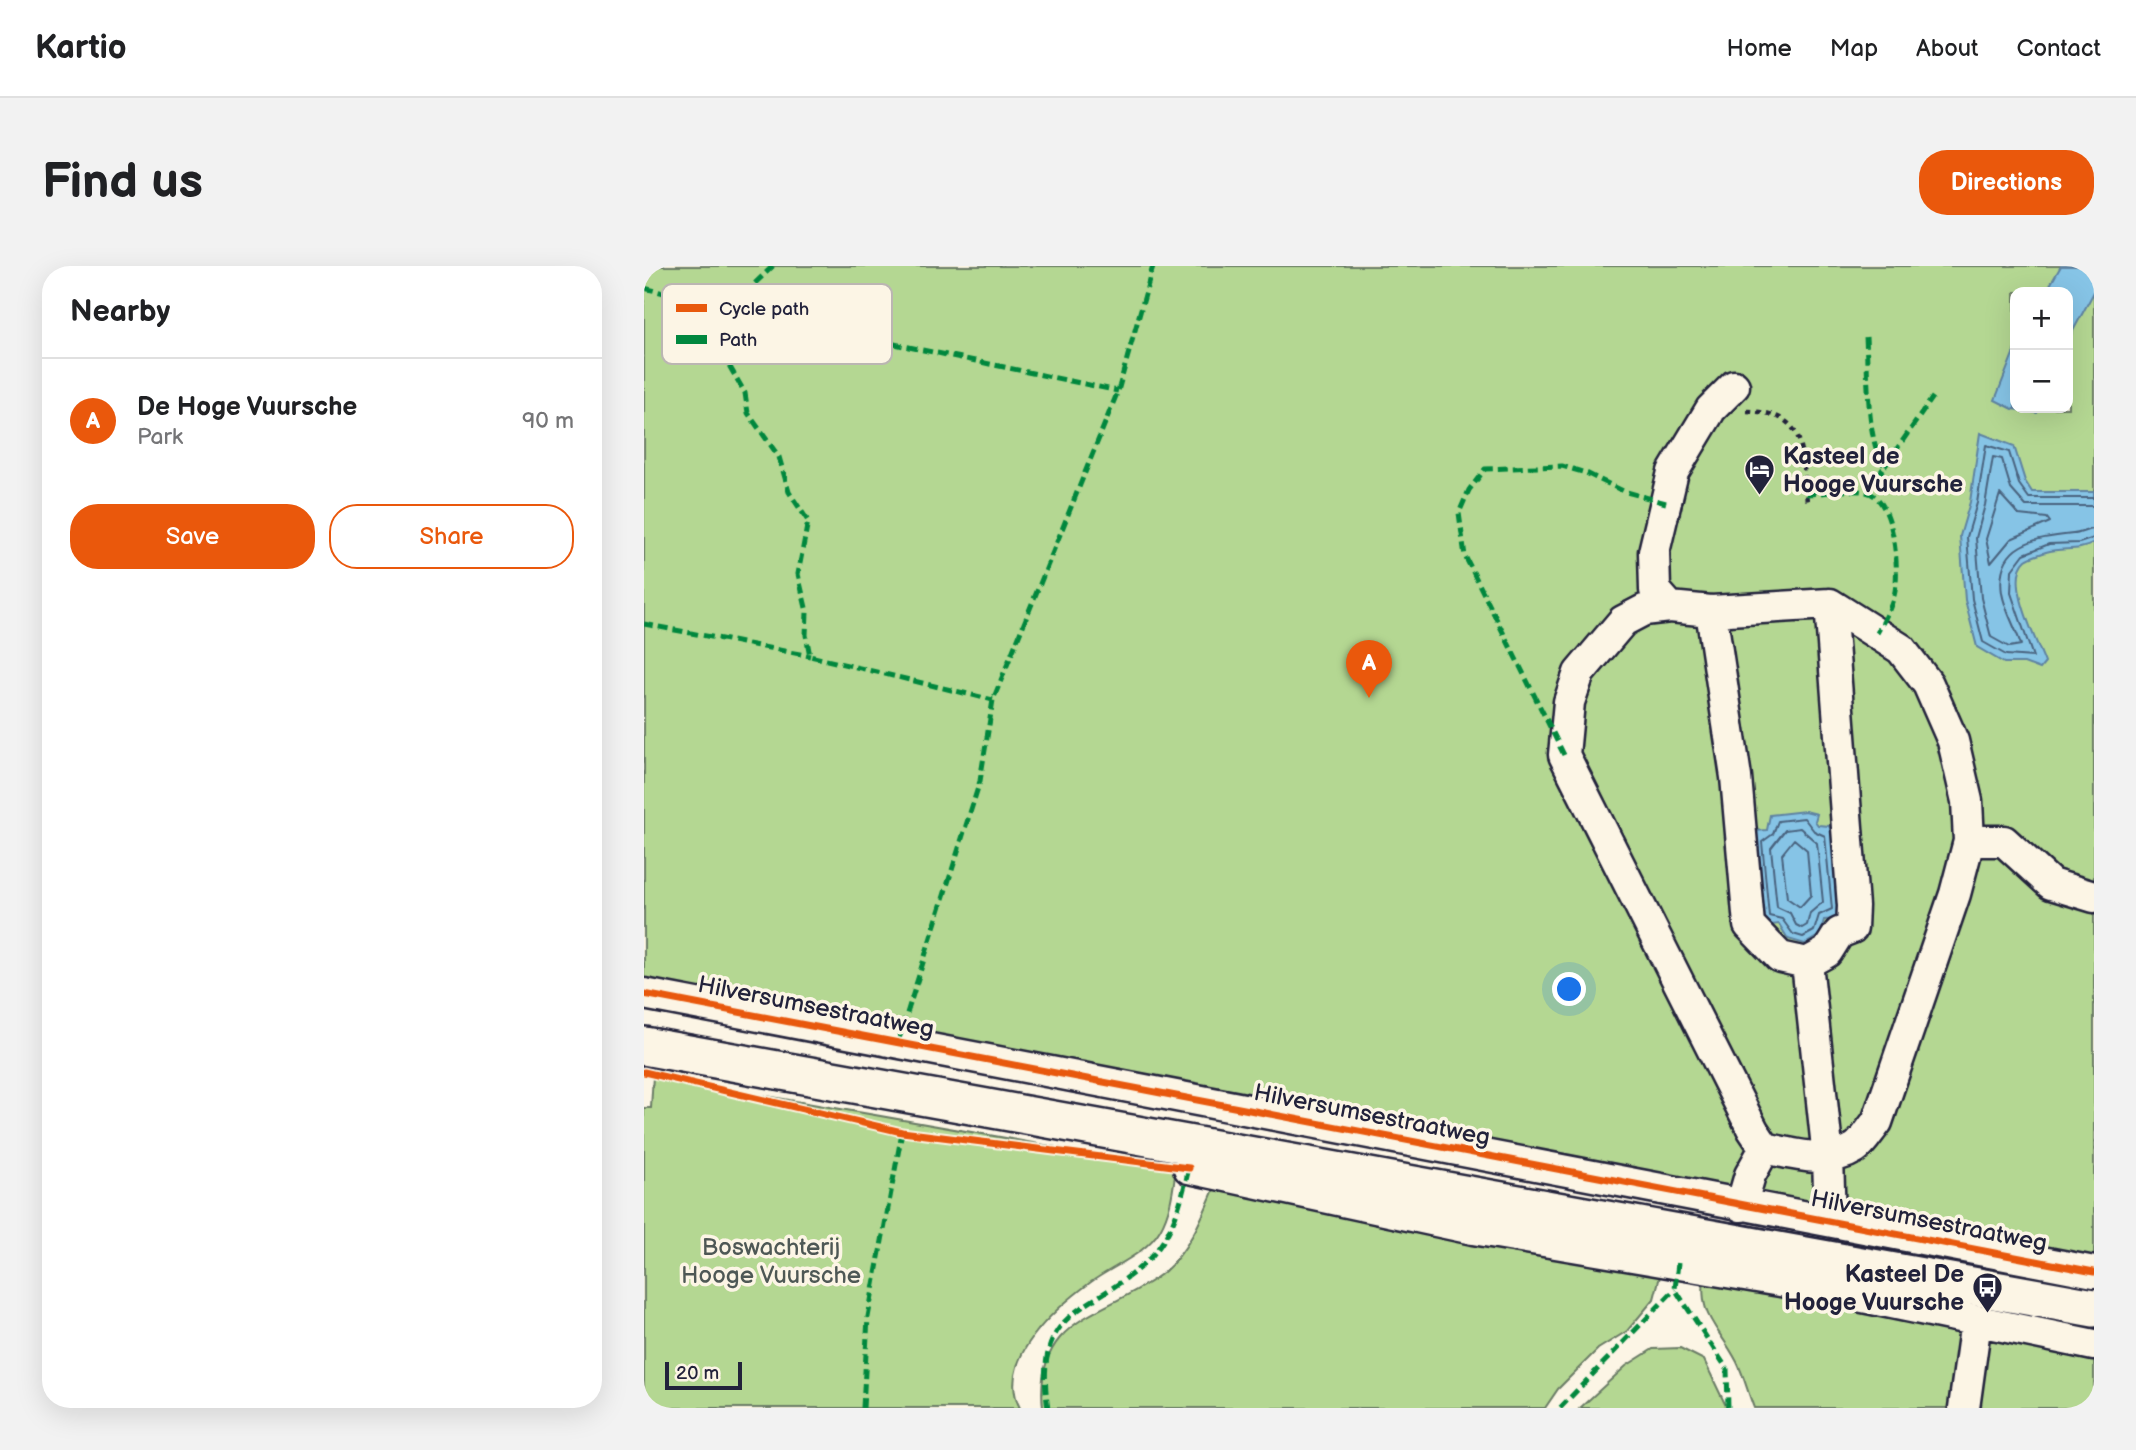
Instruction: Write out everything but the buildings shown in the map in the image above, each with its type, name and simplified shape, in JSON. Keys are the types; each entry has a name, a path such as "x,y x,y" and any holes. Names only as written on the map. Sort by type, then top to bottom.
{"main road":[{"path":"644,1046 2094,1308"}],"street":[{"path":"1670,607 1655,590 1654,552 1673,472 1711,409 1734,386"},
{"path":"1711,611 1736,777 1749,925 1780,957 1807,963 1826,952 1839,933 1852,928 1853,906 1830,604"},
{"path":"1830,604 1901,649 1928,684 1953,741 1967,801 1969,842 1955,894 1877,1122 1856,1148 1828,1157 1808,1157 1765,1148 1752,1130 1564,755 1569,702 1579,673 1623,621 1644,610 1670,607 1711,611 1830,604"},
{"path":"1969,842 2004,841 2051,884 2094,897"},
{"path":"1807,963 1828,1157 1830,1221"},
{"name":"Hilversumsestraatweg","path":"644,994 2094,1272"},
{"path":"1741,1206 1750,1175 1765,1148"},
{"path":"1189,1168 1473,1229 1757,1277 2094,1345"},
{"path":"1964,1408 1976,1321"}],"path":[{"path":"1711,409 1761,411 1791,424 1800,437 1807,500"}],"green space":[{"path":"644,266 2094,266 2094,1263 644,988"},
{"name":"Boswachterij Hooge Vuursche","path":"653,1076 1176,1168 1173,1192 1164,1223 1154,1238 1062,1305 1033,1336 1016,1371 1014,1390 1020,1408 644,1408 644,1108 651,1108"},
{"path":"1220,1175 1664,1261 1654,1299 1627,1331 1598,1349 1558,1389 1545,1408 1043,1408 1043,1377 1050,1353 1062,1335 1079,1321 1143,1287 1174,1262 1197,1226"},
{"path":"1705,1269 2094,1353 2094,1408 1754,1408 1737,1362 1706,1310 1703,1286"},
{"path":"1680,1348 1704,1360 1727,1408 1580,1408 1626,1366 1653,1349"}],"water":[{"path":"2061,266 2094,266 2094,292 2073,331 2073,287 2049,287"},
{"path":"2010,362 2010,408 1995,400"},
{"path":"1980,433 2014,446 2025,481 2032,492 2094,492 2094,543 2036,556 2026,560 2020,569 2020,595 2045,663 2040,669 2024,663 2004,663 1977,647 1965,600 1960,536 1970,502"},
{"path":"1805,811 1817,814 1815,821 1818,825 1829,826 1832,832 1840,919 1824,920 1820,935 1805,944 1788,939 1779,924 1763,926 1754,831 1767,830 1770,815"}],"marked path":[{"path":"754,284 773,266"},
{"path":"898,1042 980,781 993,700 1118,391 1153,266"},
{"path":"644,288 662,292"},
{"path":"1866,337 1871,425 1874,442 1885,466 1867,491"},
{"path":"892,343 1118,391"},
{"path":"728,364 745,393 748,413 779,457 789,492 808,521 798,574 807,612 806,635 810,656 993,700"},
{"path":"1885,466 1933,397"},
{"path":"1564,755 1465,556 1459,513 1469,490 1485,469 1562,466 1586,473 1623,491 1666,503"},
{"path":"1806,494 1866,492 1875,496 1882,505 1895,545 1896,583 1892,603 1877,633"},
{"path":"644,624 810,656"},
{"path":"863,1408 868,1317 902,1132"},
{"path":"1048,1408 1045,1374 1049,1349 1058,1330 1088,1303 1128,1277 1158,1249 1171,1227 1189,1168"},
{"path":"1678,1263 1675,1289 1727,1369 1728,1408"},
{"path":"1560,1408 1675,1289"}],"cycle path":[{"path":"644,994 2094,1272"},
{"path":"644,1072 902,1132 1189,1168"}],"place":[{"name":"Kasteel de Hooge Vuursche","path":"1760,497"},
{"name":"De Hoge Vuursche","path":"1369,698"},
{"name":"Kasteel De Hooge Vuursche","path":"1987,1315"}]}
